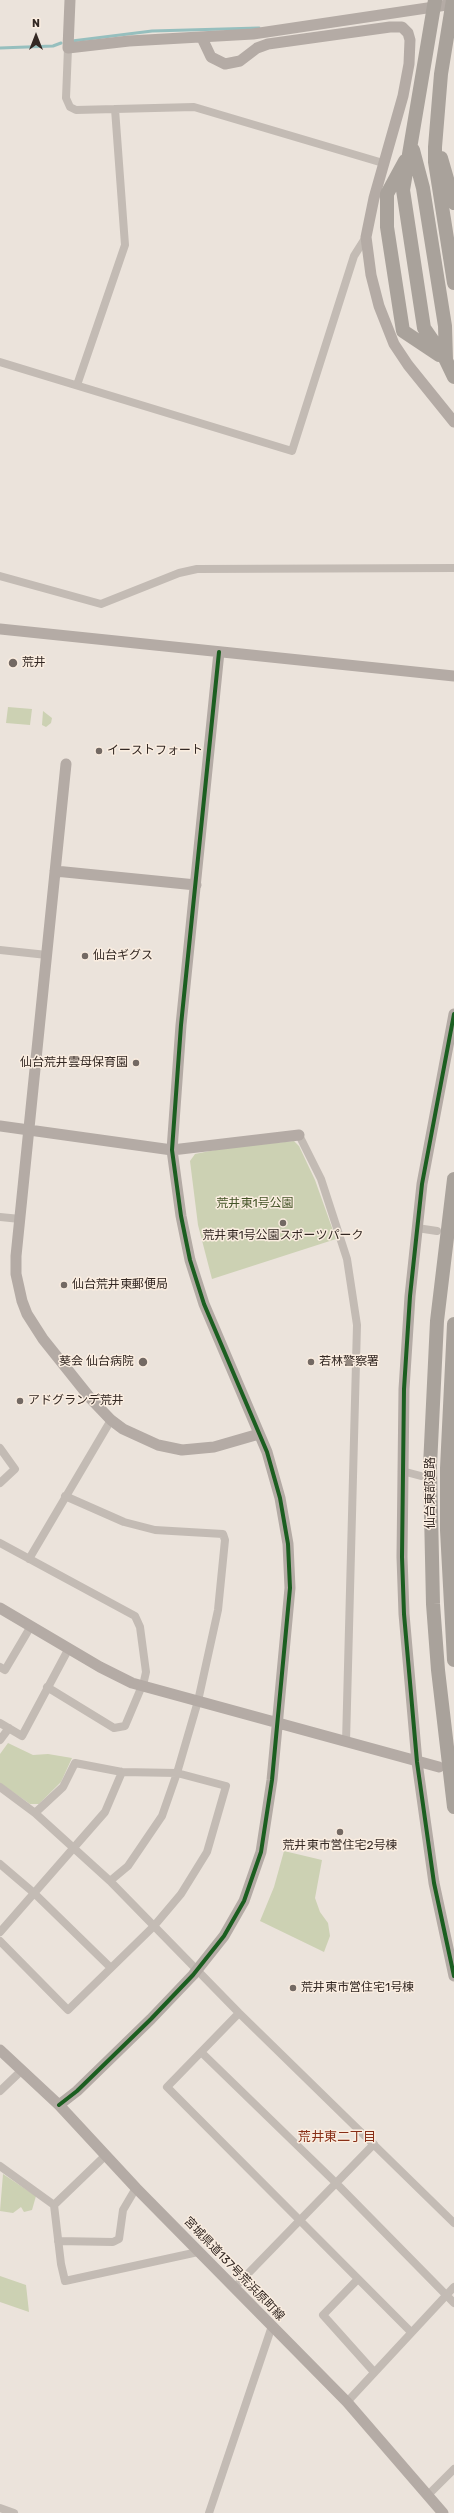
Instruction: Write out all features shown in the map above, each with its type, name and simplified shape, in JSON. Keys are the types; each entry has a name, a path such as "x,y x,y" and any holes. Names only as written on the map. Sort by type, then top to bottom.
{"highway":[{"path":"435,0 412,147 403,190 424,328 451,360"},
{"path":"452,0 441,74 435,162 454,283"},
{"path":"412,147 423,188 449,325"},
{"path":"412,147 387,194 387,227 403,331 454,385"},
{"path":"435,147 443,160 454,203"},
{"path":"435,147 440,160 454,240"},
{"path":"435,147 428,164 449,325 451,360 454,377"},
{"path":"403,331 451,360"},
{"name":"仙台東部道路","path":"454,1179 437,1321 430,1466 431,1538 437,1655 454,1807"},
{"name":"仙台東部道路","path":"454,1324 447,1468 447,1530 454,1660"}],"street":[{"path":"70,0 66,98 70,107 76,110 194,107 383,163"},
{"path":"68,48 129,40 202,38 253,34 454,4"},
{"path":"0,362 77,384 292,451 354,256 366,237 383,163 403,96 409,64 410,40 406,30 390,27 268,44 257,48 232,64 217,62 211,58 202,38"},
{"path":"77,384 125,245 114,109"},
{"path":"366,237 371,275 377,300 394,344 408,365 454,422"},
{"path":"0,576 101,604 178,573 197,569 454,568"},
{"path":"0,629 454,676"},
{"path":"58,2105 83,2086 198,1969 235,1919 255,1872 266,1826 290,1588 290,1562 280,1498 260,1434 204,1304 190,1260 181,1216 172,1150 180,1026 196,885 219,652"},
{"path":"66,764 20,1219 16,1274 27,1314 43,1339 111,1420 140,1438 158,1445 182,1450 214,1447 260,1434"},
{"path":"55,871 196,885"},
{"path":"0,950 47,955"},
{"path":"454,1014 434,1114 417,1228 409,1311 402,1471 404,1614 417,1762 434,1883 454,1976"},
{"path":"0,1126 172,1150 300,1135 321,1179 347,1259 357,1325 346,1742"},
{"path":"0,1217 20,1219"},
{"path":"417,1228 437,1231"},
{"path":"29,1559 111,1420"},
{"path":"0,1448 15,1469 0,1483"},
{"path":"402,1471 421,1476"},
{"path":"65,1496 124,1522 155,1530 223,1534 225,1540 218,1610 198,1702 177,1773 162,1816 128,1866 110,1881"},
{"path":"0,1543 135,1616 140,1627 146,1672 142,1686 125,1726 114,1728 47,1687"},
{"path":"0,1608 121,1678 142,1686 439,1767"},
{"path":"0,1667 5,1670 31,1626"},
{"path":"0,1723 22,1736 69,1648"},
{"path":"0,1740 8,1728"},
{"path":"0,1941 68,2010 154,1926 181,1894 207,1852 226,1786 177,1773 122,1772 75,1763 62,1787 35,1813"},
{"path":"0,1932 105,1812 122,1772"},
{"path":"0,1787 35,1813 110,1881 198,1969 239,2013 454,2223"},
{"path":"0,1864 34,1893 111,1968"},
{"path":"239,2013 167,2087 411,2332"},
{"name":"宮城県道137号荒浜原町線","path":"0,2050 58,2105 198,2252 346,2402 443,2513"},
{"path":"201,2052 336,2183 454,2303"},
{"path":"0,2091 21,2071"},
{"path":"234,2288 374,2144"},
{"path":"54,2205 106,2155"},
{"path":"0,2166 54,2205 58,2241 66,2281 198,2252"},
{"path":"58,2241 113,2242 119,2239 123,2210 136,2188"},
{"path":"358,2279 322,2315 374,2372"},
{"path":"346,2402 454,2287"},
{"path":"209,2513 272,2326"},
{"path":"428,2495 454,2469"},
{"path":"0,2508 14,2513"}],"green space":[{"path":"8,707 32,709 30,725 6,723"},
{"path":"43,711 52,718 51,723 46,727 42,725"},
{"name":"荒井東1号公園","path":"294,1141 299,1146 315,1180 336,1239 212,1279 198,1225 190,1161 195,1154 225,1148"},
{"path":"8,1743 33,1755 48,1754 72,1758 61,1782 39,1804 30,1804 0,1783 0,1754"},
{"path":"284,1851 322,1860 315,1898 320,1912 328,1923 330,1936 324,1952 260,1921 274,1887"},
{"path":"3,2174 36,2196 32,2210 24,2212 21,2207 13,2213 0,2211"},
{"path":"0,2276 26,2285 29,2312 0,2302"}],"waterway":[{"path":"72,41 152,31 259,28"},
{"path":"0,48 53,46 61,43"}],"cycle path":[{"path":"59,2105 77,2091 151,2019 193,1975 224,1936 244,1901 261,1852 272,1780 290,1588 288,1544 280,1498 267,1452 204,1304 190,1260 181,1216 172,1150 181,1025 219,652"},
{"path":"454,1014 422,1184 410,1296 404,1389 402,1557 404,1614 417,1762 434,1883 454,1976"}],"place":[{"name":"荒井","path":"13,663"},
{"name":"イーストフォート","path":"99,751"},
{"name":"仙台ギグス","path":"85,956"},
{"name":"仙台荒井雲母保育園","path":"136,1063"},
{"name":"荒井東1号公園スポーツパーク","path":"283,1223"},
{"name":"仙台荒井東郵便局","path":"64,1285"},
{"name":"葵会 仙台病院","path":"143,1362"},
{"name":"若林警察署","path":"311,1362"},
{"name":"アドグランデ荒井","path":"20,1401"},
{"name":"荒井東市営住宅2号棟","path":"340,1832"},
{"name":"荒井東市営住宅1号棟","path":"293,1988"}],"district":[{"name":"荒井東二丁目","path":"337,2137"}]}
